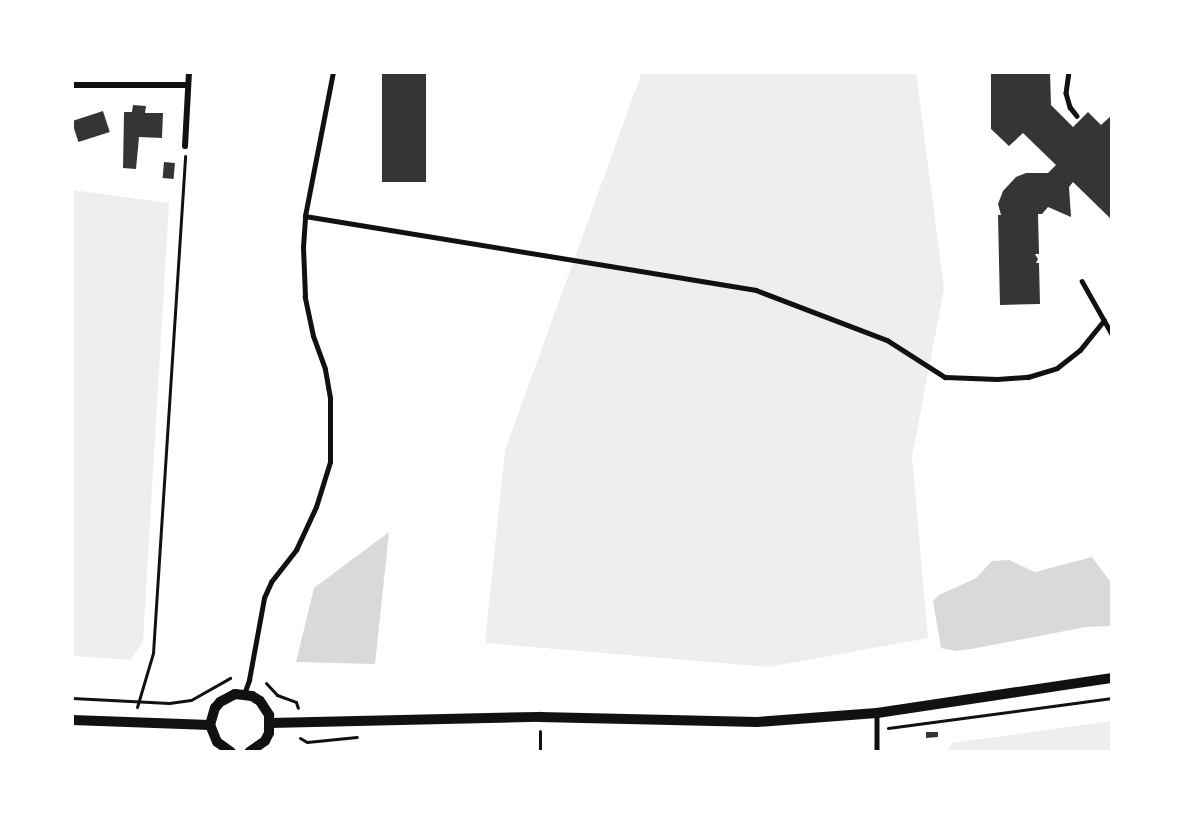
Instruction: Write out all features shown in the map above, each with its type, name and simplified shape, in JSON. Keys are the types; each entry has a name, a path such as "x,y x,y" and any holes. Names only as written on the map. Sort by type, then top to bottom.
{"street":[{"path":"185,146 189,72"},
{"path":"72,85 188,85"},
{"path":"270,723 540,717 757,722 877,713 1112,678"},
{"path":"231,752 217,742 210,725 211,716 220,702 235,694 244,694 260,701 265,707 270,723 265,741 249,752"},
{"path":"72,720 210,725"}],"lane":[{"path":"244,694 249,680 264,598 271,582 296,550 316,507 330,462 330,398 325,369 313,336 305,297 303,247 305,216 333,72"},
{"path":"1069,72 1066,93 1070,106 1077,116"},
{"path":"305,216 756,290 887,340 945,376 997,379 1028,377 1057,368 1080,350 1104,320"},
{"path":"1082,281 1112,334"},
{"path":"877,713 877,752"}],"path":[{"path":"135,723 138,702 153,653 185,146"},
{"path":"72,698 169,703 191,699 230,678"},
{"path":"266,684 277,695 296,702 298,710"},
{"path":"887,728 1112,698"},
{"path":"540,717 540,752"}],"shaded area":[{"path":"642,72 916,72 944,289 912,457 928,638 769,667 485,643 505,450"},
{"path":"72,190 169,203 143,641 130,660 72,656"},
{"path":"389,532 375,664 296,662 314,588"},
{"path":"1092,557 1112,584 1112,626 1086,627 971,649 955,651 941,648 933,601 939,595 976,578 992,561 1009,560 1035,572"},
{"path":"1112,721 1112,752 946,752 952,743"}],"building":[{"path":"382,72 426,72 426,182 382,182"},
{"path":"991,72 1050,72 1051,105 1073,127 1088,112 1101,125 1112,115 1112,220 1073,182 1069,187 1071,217 1048,207 1042,214 1038,214 1039,254 1035,254 1038,259 1036,263 1039,263 1040,304 1000,305 998,215 1001,215 998,204 1003,191 1016,177 1026,173 1048,173 1056,165 1023,133 1009,146 991,129"},
{"path":"133,105 146,106 145,113 163,113 162,138 139,137 136,169 123,168 124,112 132,112"},
{"path":"103,111 110,132 78,142 72,121"},
{"path":"164,162 175,163 174,179 163,178"},
{"path":"926,732 938,732 938,737 926,738"}]}
